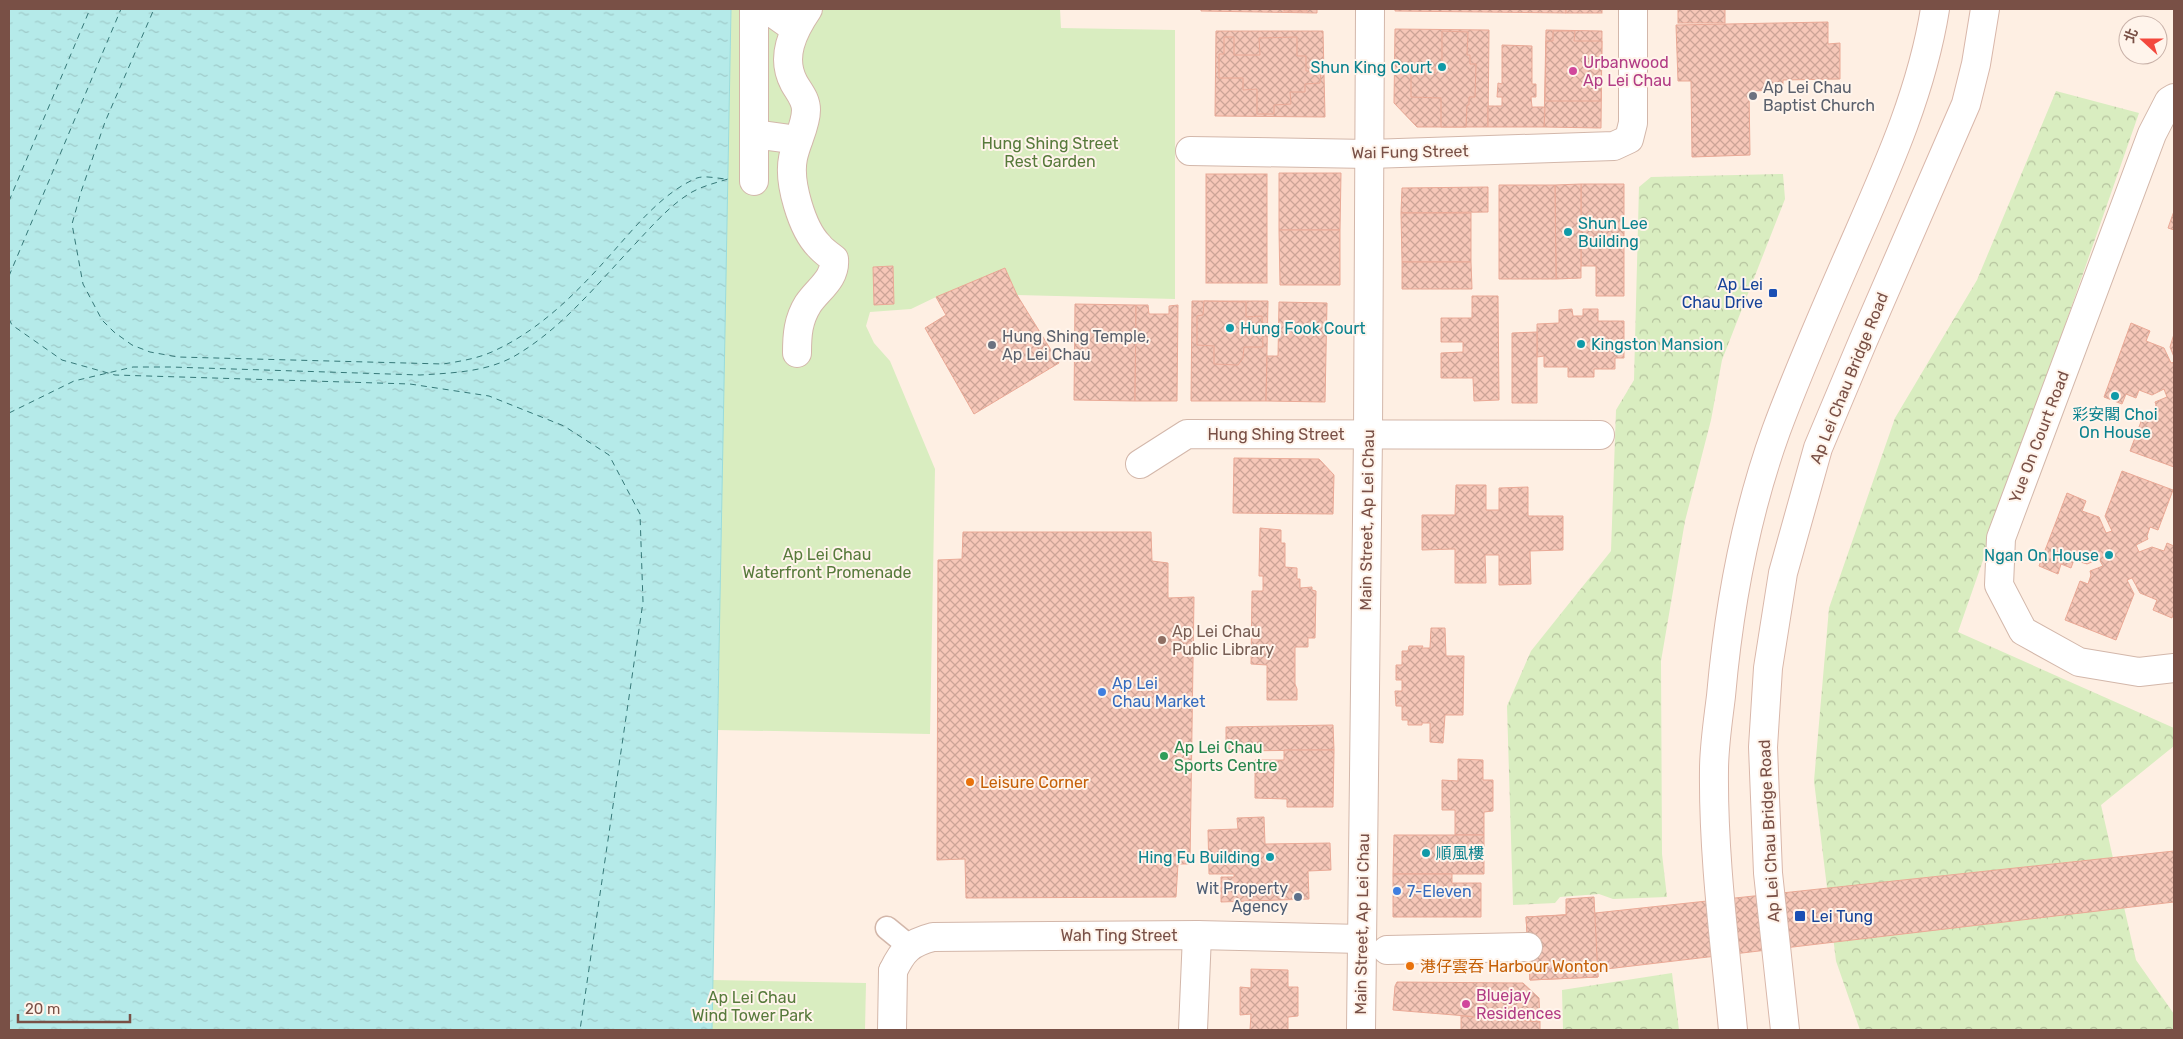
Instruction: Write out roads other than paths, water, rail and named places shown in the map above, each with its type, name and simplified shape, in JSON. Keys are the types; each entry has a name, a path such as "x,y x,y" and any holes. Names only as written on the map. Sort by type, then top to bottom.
{"street":[{"path":"754,9 754,181"},
{"path":"767,9 801,18 790,46 788,68 805,102 806,113 793,158 791,175 794,197 818,246 834,259 835,268 823,287 807,305 797,329 797,353"},
{"name":"Main Street, Ap Lei Chau","path":"1361,1030 1368,434 1370,9"},
{"name":"Wai Fung Street","path":"1190,151 1369,154 1614,146 1629,139 1633,124 1633,9"},
{"path":"1733,1030 1715,817 1714,768 1726,638 1737,569 1776,433 1821,318 1875,196 1916,94 1927,55 1935,9"},
{"name":"Ap Lei Chau Bridge Road","path":"1785,1030 1768,873 1763,747 1768,668 1783,572 1818,448 1966,104 1976,64 1985,9"},
{"name":"Yue On Court Road","path":"2174,98 2169,101 2152,134 2001,538 1999,585 2023,631 2079,662 2138,672 2174,668"},
{"path":"754,134 798,140"},
{"name":"Hung Shing Street","path":"1140,464 1187,434 1600,435"},
{"path":"1193,1030 1197,935"},
{"name":"Wah Ting Street","path":"908,946 933,936 1197,935 1361,939"},
{"path":"892,1030 893,971 908,946"},
{"path":"1387,950 1528,947"}],"lane":[{"path":"888,928 908,946"}],"water":[{"path":"9,9 731,9 712,1030 9,1030"}],"place":[{"name":"Shun King Court","path":"1442,67"},
{"name":"Urbanwood Ap Lei Chau","path":"1573,71"},
{"name":"Ap Lei Chau Baptist Church","path":"1753,96"},
{"name":"Shun Lee Building","path":"1568,232"},
{"name":"Ap Lei Chau Drive","path":"1773,293"},
{"name":"Hung Fook Court","path":"1230,328"},
{"name":"Kingston Mansion","path":"1581,344"},
{"name":"Hung Shing Temple, Ap Lei Chau","path":"992,345"},
{"name":"彩安閣 Choi On House","path":"2115,396"},
{"name":"Ngan On House","path":"2109,555"},
{"name":"Ap Lei Chau Public Library","path":"1162,640"},
{"name":"Ap Lei Chau Market","path":"1102,692"},
{"name":"Ap Lei Chau Sports Centre","path":"1164,756"},
{"name":"Leisure Corner","path":"970,782"},
{"name":"順風樓","path":"1426,853"},
{"name":"Hing Fu Building","path":"1270,857"},
{"name":"7-Eleven","path":"1397,891"},
{"name":"Wit Property Agency","path":"1298,897"},
{"name":"Lei Tung","path":"1800,916"},
{"name":"港仔雲吞 Harbour Wonton","path":"1410,966"},
{"name":"Bluejay Residences","path":"1466,1004"}],"park label":[{"name":"Hung Shing Street Rest Garden","path":"1050,152"},
{"name":"Ap Lei Chau Waterfront Promenade","path":"827,563"},
{"name":"Ap Lei Chau Wind Tower Park","path":"752,1006"}]}
